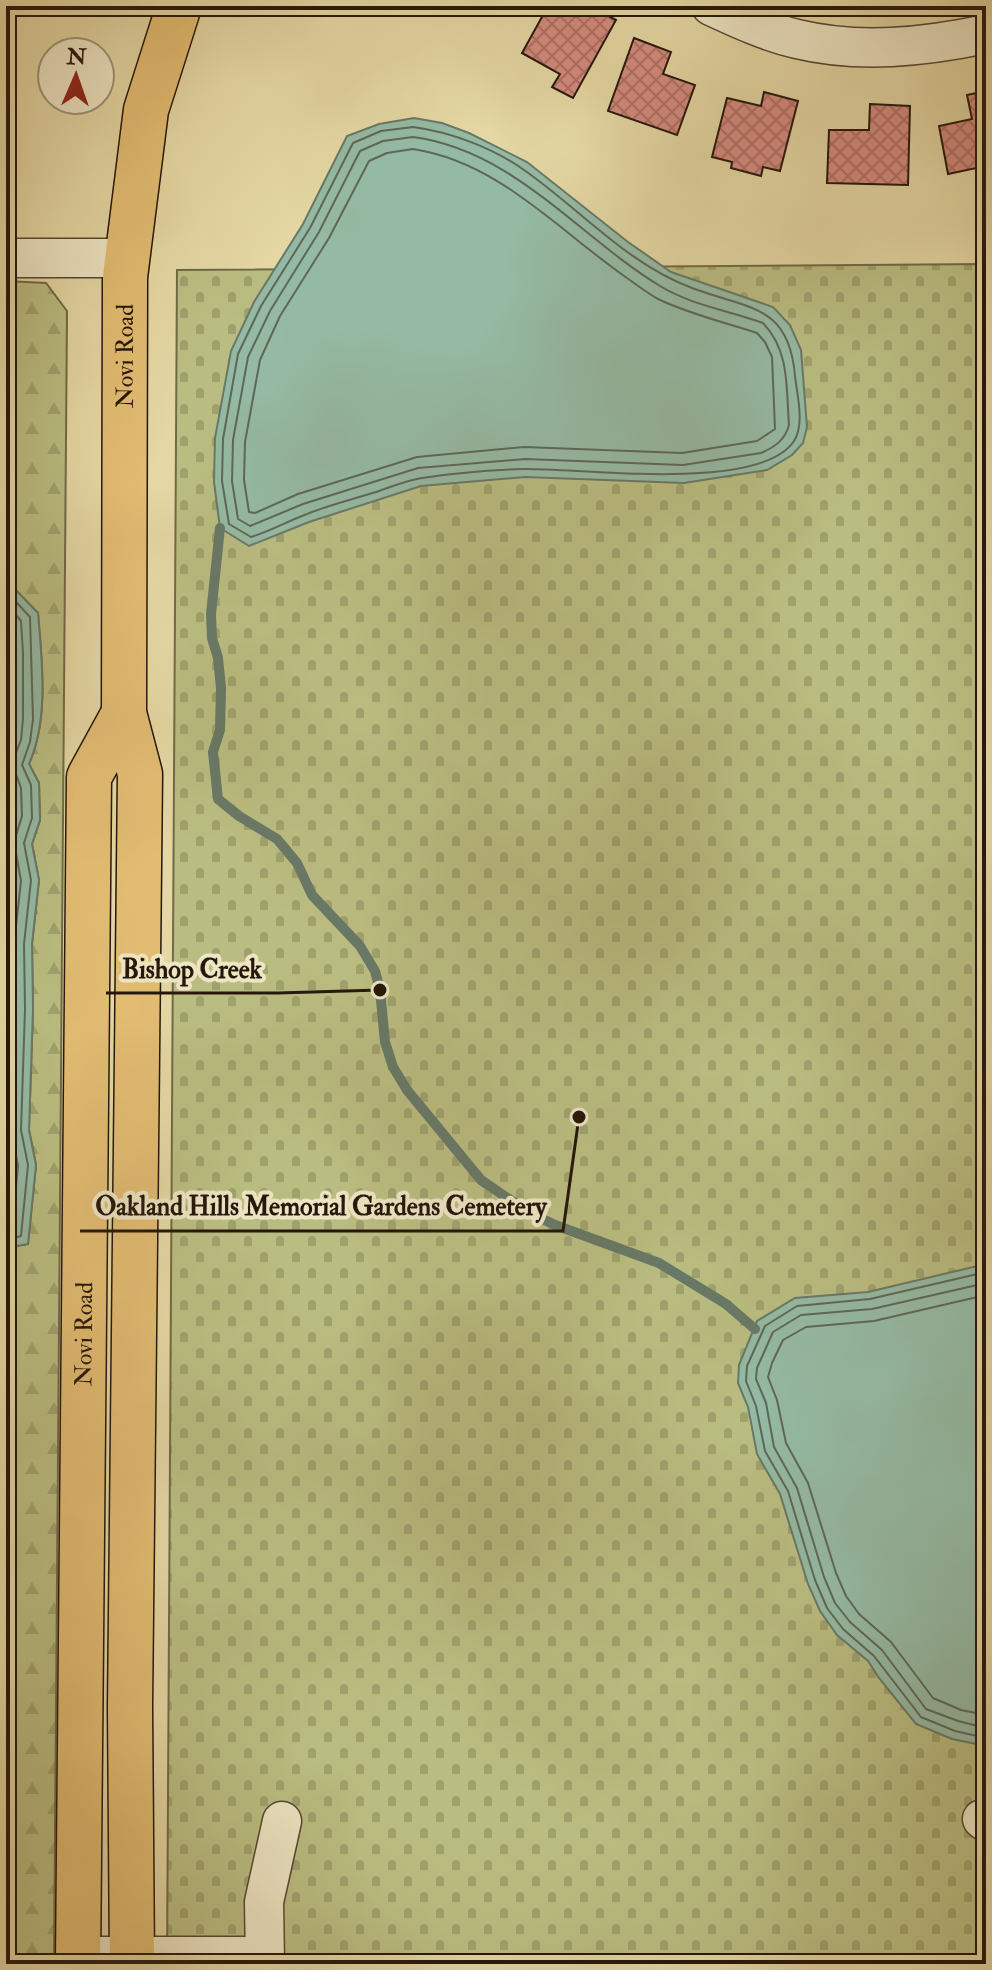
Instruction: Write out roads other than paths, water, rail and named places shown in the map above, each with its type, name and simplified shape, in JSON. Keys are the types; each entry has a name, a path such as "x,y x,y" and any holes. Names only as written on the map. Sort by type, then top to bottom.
{"main road":[{"name":"Novi Road","path":"132,1960 130,1707 140,774 124,713 123,428 127,258 146,110 179,6"},
{"name":"Novi Road","path":"78,1960 89,777 124,713"}],"street":[{"path":"711,6 757,27 799,40 863,47 929,46 986,34"},
{"path":"6,258 127,258"},
{"path":"78,1960 264,1960 264,1902 282,1821"}],"water":[{"path":"6,6 17,6 6,88"},
{"path":"414,118 442,123 469,133 527,162 671,272 773,307 790,325 801,350 807,427 803,443 792,455 767,470 684,483 525,477 421,486 309,522 249,546 220,528 214,482 215,438 231,351 254,302 303,224 347,136 379,124"},
{"path":"6,580 38,613 42,709 29,764 39,783 40,820 32,844 39,880 32,944 29,1130 36,1165 28,1244 6,1248"},
{"path":"986,1264 986,1746 952,1739 916,1724 868,1661 837,1635 820,1611 808,1584 780,1494 757,1454 748,1407 738,1383 739,1365 757,1321 795,1298 868,1292"}],"waterway":[{"path":"220,528 211,614 221,688 220,730 213,752 218,799 277,839 297,863 312,895 360,946 375,971 385,1042 393,1067 407,1090 481,1180 528,1212 555,1225 659,1263 726,1304 755,1329"}],"place":[{"name":"Bishop Creek","path":"380,990"},
{"name":"Oakland Hills Memorial Gardens Cemetery","path":"579,1117"}]}
